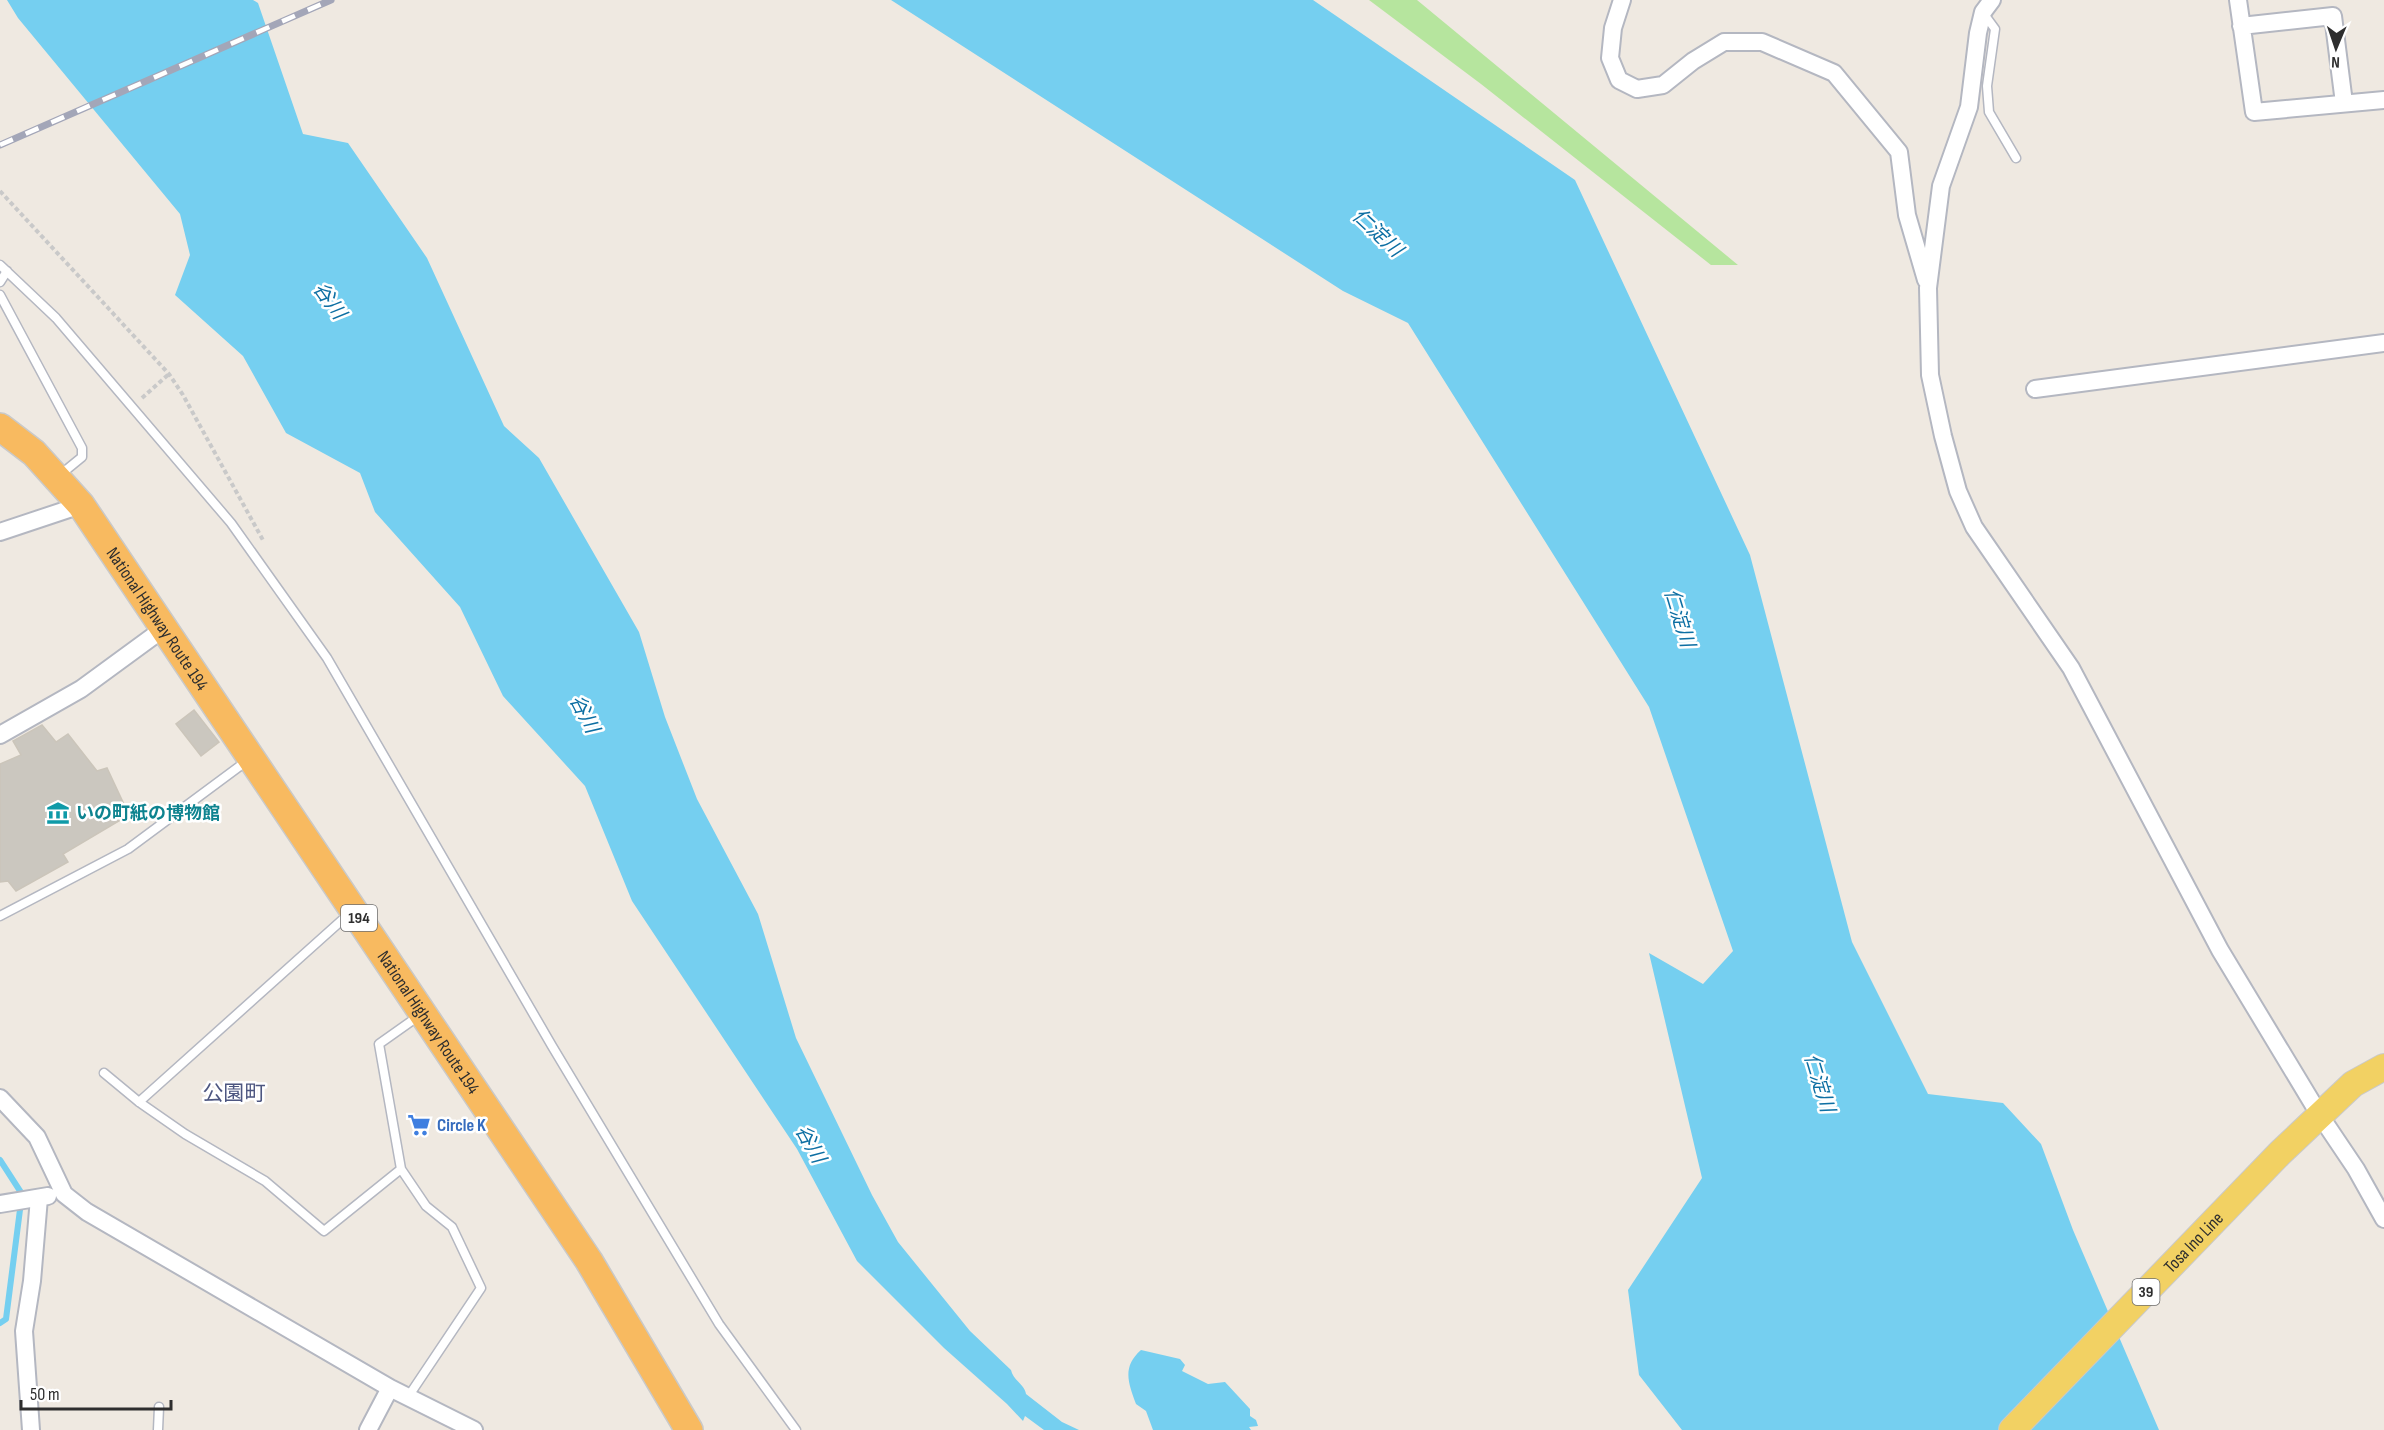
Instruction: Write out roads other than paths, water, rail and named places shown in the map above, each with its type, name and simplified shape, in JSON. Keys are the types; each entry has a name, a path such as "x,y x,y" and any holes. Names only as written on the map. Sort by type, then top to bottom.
{"highway":[{"name":"National Highway Route 194","path":"0,428 34,453 81,505 589,1261 689,1430"}],"main road":[{"name":"Tosa Ino Line","path":"2012,1430 2319,1114 2354,1084 2384,1067"}],"street":[{"path":"1622,0 1613,28 1610,58 1619,80 1637,89 1663,85 1693,61 1724,42 1762,42 1834,73 1899,152 1907,215 1928,288"},
{"path":"2238,0 2254,112 2384,99"},
{"path":"1982,4 1969,107 1941,186 1928,288 1932,385 1958,491 1974,527 2071,668 2220,950 2319,1114 2356,1169 2384,1219"},
{"path":"2241,26 2333,16 2344,104"},
{"path":"2035,389 2384,343"},
{"path":"0,532 81,505"},
{"path":"0,735 81,689 163,629"},
{"path":"0,1098 37,1137 64,1194 87,1212 390,1388 474,1430"},
{"path":"0,1204 64,1194"},
{"path":"31,1430 24,1331 32,1281 39,1198"},
{"path":"368,1430 390,1388"}],"lane":[{"path":"1982,4 1995,29 1987,86 1989,112 2016,158"},
{"path":"0,282 3,268"},
{"path":"3,268 56,318 231,523 327,658 546,1036 719,1324 796,1430"},
{"path":"0,295 82,448 82,457 57,477"},
{"path":"0,916 128,849 250,758"},
{"path":"139,1102 354,910"},
{"path":"408,1397 481,1288 452,1227 426,1206 401,1169 379,1044 423,1013"},
{"path":"104,1073 139,1102 185,1134 266,1181 324,1231 401,1169"},
{"path":"158,1430 159,1407"}],"water":[{"name":"谷川","path":"7,0 253,0 258,3 303,134 348,143 427,258 504,426 539,458 639,632 665,717 697,799 758,914 796,1038 872,1195 898,1242 970,1331 1011,1370 1026,1394 1062,1422 1079,1430 1044,1430 1025,1416 1023,1421 944,1348 857,1261 797,1149 632,901 585,786 503,696 460,607 375,512 360,473 286,433 243,356 175,295 190,255 180,214 18,18"},
{"name":"仁淀川","path":"891,0 1313,0 1575,180 1750,555 1852,942 1928,1094 2003,1103 2041,1144 2073,1230 2159,1430 1682,1430 1639,1375 1628,1290 1702,1178 1649,953 1703,984 1733,951 1649,707 1408,323 1343,291"},
{"path":"1141,1350 1180,1359 1185,1365 1182,1371 1208,1384 1225,1382 1250,1409 1250,1416 1256,1420 1258,1426 1249,1427 1251,1430 1153,1430 1146,1411 1136,1404 1129,1382 1131,1363"}],"waterway":[{"path":"0,1160 22,1194 6,1319 0,1323"}],"railway":[{"path":"0,145 331,0"}],"place":[{"name":"いの町紙の博物館","path":"58,813"},
{"name":"Circle K","path":"419,1125"}],"district":[{"name":"公園町","path":"234,1093"}]}
